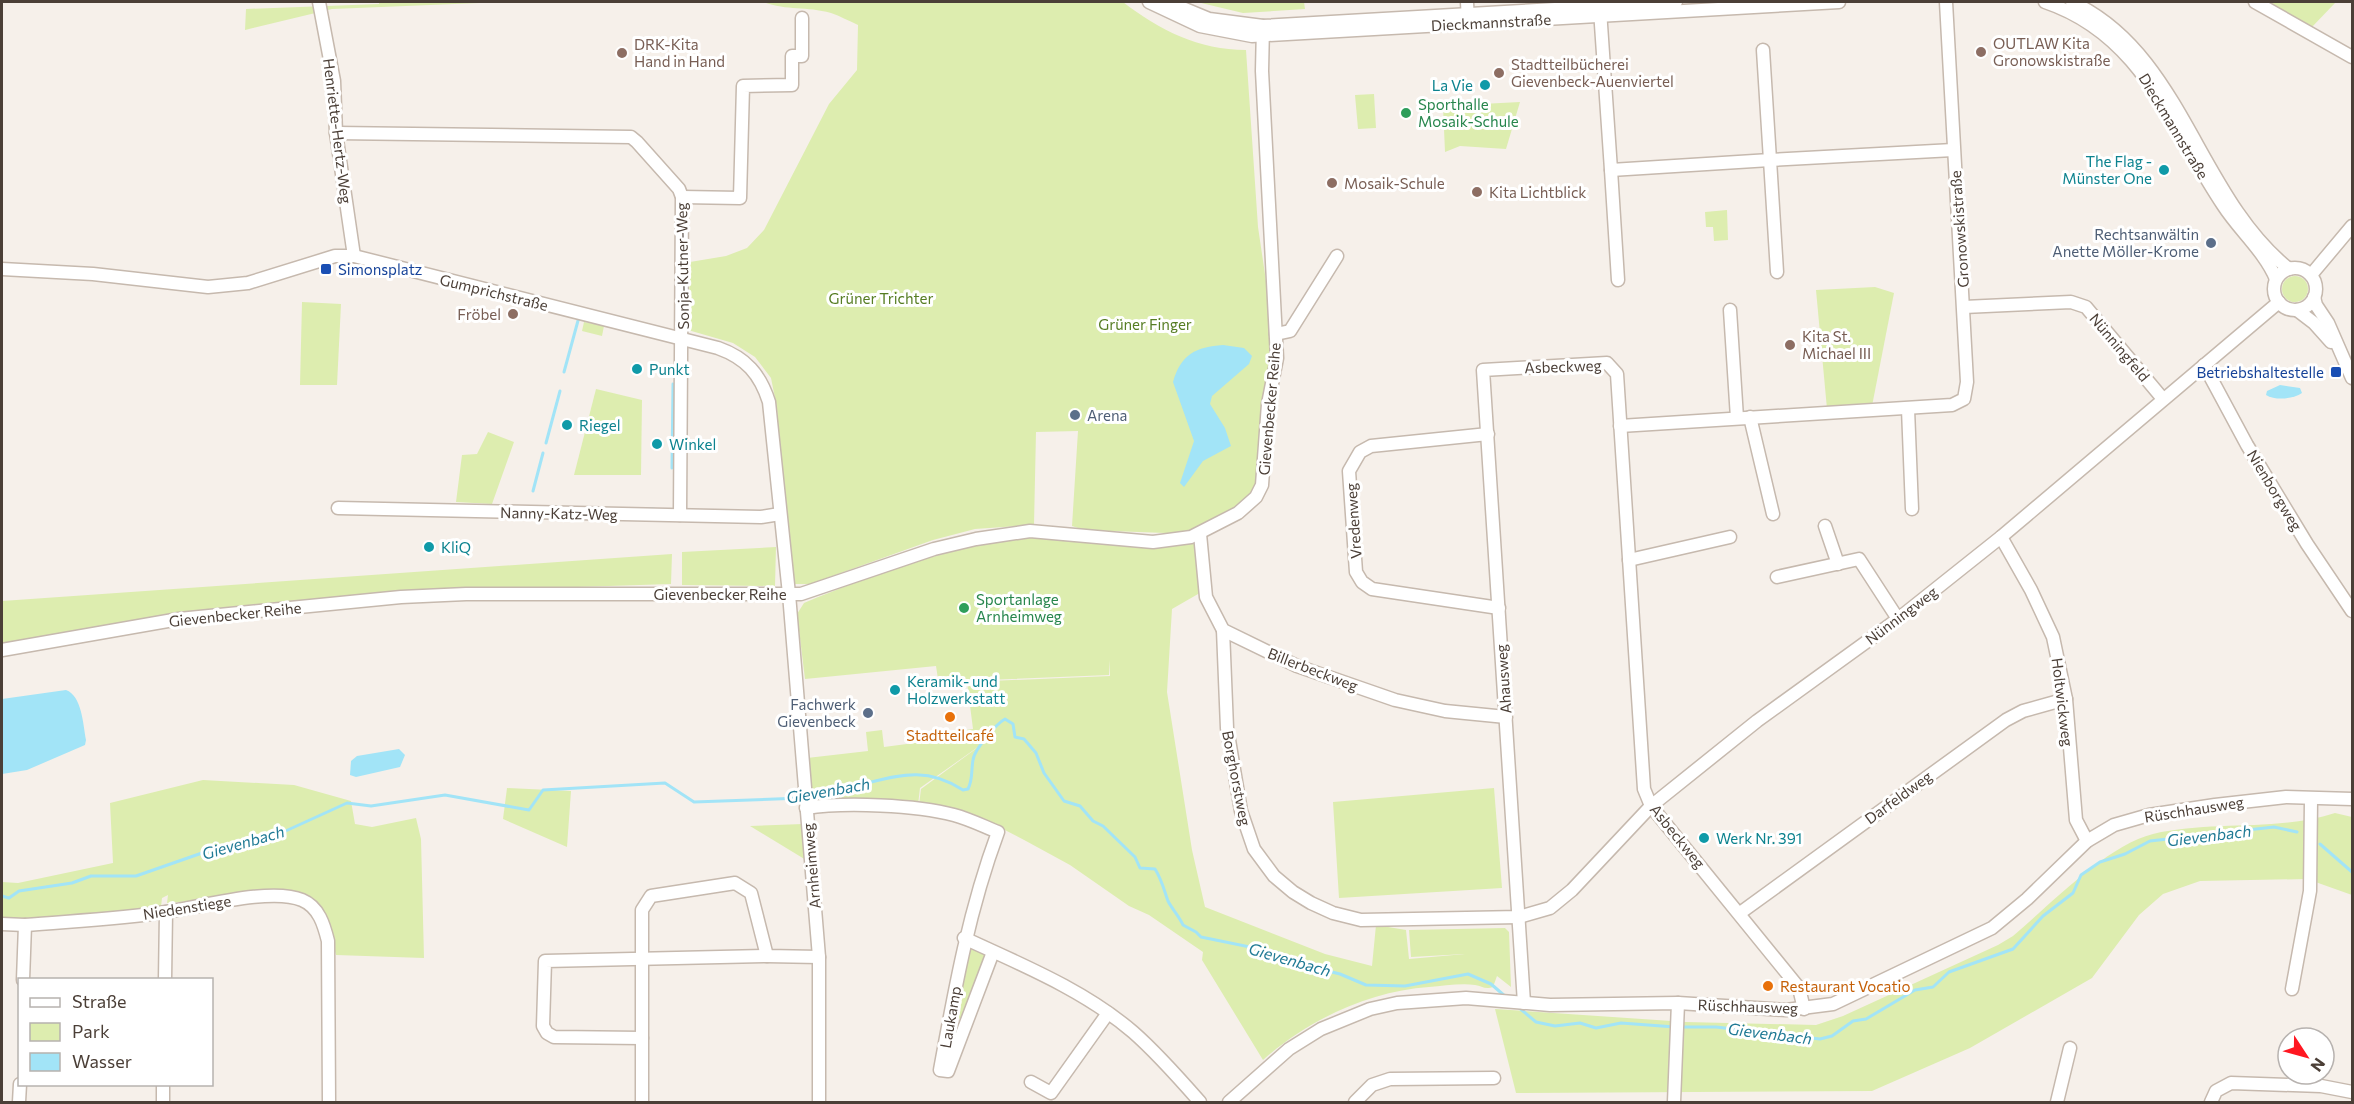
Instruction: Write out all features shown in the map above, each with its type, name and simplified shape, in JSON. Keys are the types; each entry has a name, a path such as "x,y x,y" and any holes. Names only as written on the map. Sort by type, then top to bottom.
{"street":[{"name":"Dieckmannstraße","path":"1149,2 1174,15 1208,28 1263,31 1468,13 1600,11 1839,2"},
{"name":"Dieckmannstraße","path":"1168,2 1209,19 1263,31"},
{"name":"Dieckmannstraße","path":"1600,11 1676,2"},
{"name":"Gronowskistraße","path":"1620,426 1908,409 1952,405 1964,399 1968,382 1946,2"},
{"name":"Dieckmannstraße","path":"2045,2 2091,23 2128,54 2149,83 2222,204 2266,261 2276,279 2274,291 2279,302"},
{"name":"Dieckmannstraße","path":"2072,2 2107,22 2142,56 2241,215 2274,256 2289,269 2301,269 2311,275"},
{"path":"2255,2 2352,57"},
{"name":"Henriette-Hertz-Weg","path":"319,4 334,81 336,134 354,256"},
{"path":"1600,11 1618,280"},
{"path":"682,197 741,198 743,86 792,85 792,56 802,57 802,18"},
{"name":"Gievenbecker Reihe","path":"2,650 179,619 401,597 466,594 789,594 811,592 934,549 976,539 1030,531 1153,542 1200,534 1248,506 1262,484 1268,404 1277,358 1263,31"},
{"path":"1763,50 1777,272"},
{"name":"Sonja-Kutner-Weg","path":"336,134 631,136 679,189 682,197 683,339 680,515"},
{"path":"1611,170 1953,150"},
{"path":"2352,226 2311,275 2316,285 2314,297 2316,305 2328,323 2352,378"},
{"name":"Gumprichstraße","path":"2,269 93,274 208,287 240,284 336,256 354,256 733,353 757,374 769,402 789,594"},
{"name":"Gievenbecker Reihe","path":"1276,334 1290,331 1337,256"},
{"path":"2276,279 2289,269"},
{"path":"2297,310 2308,306 2314,297"},
{"name":"Nünningfeld","path":"1964,307 2071,302 2086,307 2163,399"},
{"path":"2279,302 2284,307 2297,310 2314,322 2337,348"},
{"name":"Nünningweg","path":"1519,917 1550,908 1572,890 1652,806 1757,721 1898,619 2001,537 2279,302"},
{"path":"1730,310 1737,418"},
{"name":"Asbeckweg","path":"1498,369 1607,363 1617,374 1644,789 1652,806 1798,988 1804,1009"},
{"name":"Nienborgweg","path":"2204,365 2247,445 2307,544 2352,611"},
{"name":"Ahausweg","path":"1498,369 1484,370 1524,1003"},
{"path":"1908,409 1912,509"},
{"path":"1750,417 1773,514"},
{"name":"Vredenweg","path":"1488,434 1371,446 1360,452 1349,471 1356,572 1362,582 1372,589 1499,608"},
{"name":"Nanny-Katz-Weg","path":"338,508 762,517 780,514"},
{"path":"1825,526 1838,564"},
{"path":"1200,534 1206,597 1223,630"},
{"path":"1629,560 1730,537"},
{"name":"Holtwickweg","path":"2001,537 2050,630 2066,699 2076,820 2087,841"},
{"path":"1777,577 1859,559 1898,619"},
{"name":"Arnheimweg","path":"789,594 819,957 819,1102"},
{"name":"Billerbeckweg","path":"1223,630 1297,666 1395,700 1445,711 1506,717"},
{"name":"Borghorstweg","path":"1223,630 1227,728 1241,811 1254,849 1274,876 1311,903 1333,913 1361,920 1519,917"},
{"name":"Darfeldweg","path":"1740,913 2006,720 2023,711 2066,699"},
{"name":"Rüschhausweg","path":"1229,1102 1289,1049 1321,1029 1370,1009 1438,999 1594,1006 1678,1003 1804,1009 1833,1004 1988,931 2010,915 2087,841 2114,825 2149,814 2286,797 2311,800 2352,799"},
{"path":"2292,989 2310,891 2311,800"},
{"name":"Laukamp","path":"806,807 920,809 955,816 998,832 975,897 964,938 940,1070 948,1071 993,952"},
{"path":"642,1102 642,910 651,896 735,883 751,893 767,956"},
{"name":"Niedenstiege","path":"2,924 25,925 166,912 241,899 286,896 303,900 322,919 328,941 329,1102"},
{"path":"165,978 166,912"},
{"path":"23,978 25,925"},
{"path":"964,938 1057,983 1108,1013 1151,1050 1200,1102"},
{"path":"642,1038 554,1037 547,1034 543,1026 543,967 545,961 551,959 819,957"},
{"path":"1674,1102 1678,1003"},
{"path":"1031,1082 1051,1093 1108,1013"},
{"path":"2057,1102 2070,1048"},
{"path":"1355,1102 1372,1085 1390,1079 1494,1078"},
{"path":"2211,1102 2216,1091 2231,1083 2321,1086 2352,1092"},
{"path":"19,1102 20,1086"},
{"path":"163,1086 163,1102"}],"green space":[{"path":"379,2 504,2 332,9 245,30 246,9 379,4"},
{"path":"763,2 1123,2 1151,21 1180,36 1212,46 1246,50 1258,227 1274,335 1258,483 1249,502 1204,530 1170,538 1166,533 1084,530 1072,526 1078,431 1036,432 1034,525 975,529 933,540 810,584 794,584 786,543 777,408 771,378 755,357 733,343 688,330 690,262 726,256 747,248 764,230 829,104 857,70 858,25 831,13 781,7"},
{"path":"1197,2 1304,2 1305,9 1243,13"},
{"path":"2264,2 2336,2 2311,28"},
{"path":"1374,94 1376,128 1358,129 1355,95"},
{"path":"1520,102 1506,149 1460,146 1445,152 1443,106"},
{"path":"1727,210 1728,240 1714,241 1713,227 1706,227 1705,212"},
{"path":"2295,276 2305,279 2308,289 2305,299 2295,302 2285,299 2282,289 2285,279"},
{"path":"1875,287 1894,293 1872,406 1827,409 1816,290"},
{"path":"302,302 341,304 337,385 300,385"},
{"path":"584,322 604,326 602,336 582,331"},
{"path":"596,389 642,400 641,475 574,475"},
{"path":"488,432 514,442 492,504 456,502 462,455 477,454"},
{"path":"1029,537 1203,537 1205,590 1172,609 1167,692 1192,850 1205,907 1325,954 1372,966 1376,925 1406,930 1409,959 1465,954 1411,957 1409,930 1505,928 1509,932 1511,987 1497,976 1493,987 1490,988 1458,984 1384,994 1319,1020 1299,1032 1263,1060 1202,960 1203,952 1149,915 1129,906 1070,865 999,827 919,805 921,789 992,737 920,788 918,805 811,809 807,758 868,751 866,732 882,730 884,747 952,738 951,732 973,729 967,682 1110,676 1110,660 1109,675 963,681 938,679 936,666 805,679 797,614 804,603 914,562 970,547"},
{"path":"776,547 775,586 682,585 682,552"},
{"path":"672,554 671,584 488,590 2,643 2,601"},
{"path":"203,780 294,785 351,801 355,824 372,827 416,818 421,839 424,958 336,955 325,919 305,898 241,897 167,903 168,895 162,898 161,907 79,917 2,921 2,882 18,883 113,863 110,803"},
{"path":"507,788 571,791 567,847 503,819"},
{"path":"1494,788 1502,888 1339,898 1333,802"},
{"path":"2335,813 2352,817 2352,895 2307,879 2200,881 2163,894 2139,915 2092,978 1970,1048 1872,1091 1516,1093 1495,1009 1686,1022 1816,1025 1843,1016 1998,945 2013,936 2098,863 2135,840 2176,830 2291,822"},
{"path":"803,824 806,860 750,826"},
{"path":"971,945 988,953 962,1019 956,1018"}],"water":[{"path":"1223,345 1244,348 1252,356 1249,364 1212,396 1210,404 1225,428 1231,446 1203,461 1184,487 1180,483 1194,441 1173,382 1180,365 1191,354 1197,350"},
{"path":"2280,385 2300,388 2302,393 2284,398 2266,395 2267,391"},
{"path":"66,690 79,704 85,745 27,770 2,774 2,699"},
{"path":"399,749 405,755 400,767 356,777 350,775 351,761 357,756"}],"waterway":[{"path":"564,372 579,317"},
{"path":"672,468 673,384"},
{"path":"546,443 560,391"},
{"path":"533,491 543,453"},
{"path":"645,509 654,509"},
{"name":"Gievenbach","path":"808,795 907,775 934,777 963,790 968,789 977,750 1005,719 1013,724 1015,737 1024,739 1036,753 1044,773 1064,801 1080,806 1093,821 1103,826 1135,857 1140,868 1155,869 1168,901 1183,925 1201,937 1279,953 1292,962 1340,974 1366,985 1405,986 1468,974 1491,984 1506,997"},
{"name":"Gievenbach","path":"2,896 9,898 19,891 72,883 91,876 136,876 202,853 279,834 347,803 371,806 445,795 529,810 543,790 665,783 694,802 802,798"},
{"name":"Gievenbach","path":"1682,1027 1716,1027 1820,1039 1832,1036 1853,1021 1866,1019 1915,990 1933,987 1949,972 2013,949 2043,916 2073,893 2081,875 2100,862 2125,854 2150,841 2274,827 2297,832"},
{"name":"Gievenbach","path":"2320,844 2352,872"},
{"name":"Gievenbach","path":"1518,1007 1536,1022 1555,1026 1580,1023 1596,1028 1621,1023 1675,1027"}],"place":[{"name":"OUTLAW Kita Gronowskistraße","path":"1981,52"},
{"name":"DRK-Kita Hand in Hand","path":"622,53"},
{"name":"Stadtteilbücherei Gievenbeck-Auenviertel","path":"1499,73"},
{"name":"La Vie","path":"1485,85"},
{"name":"Sporthalle Mosaik-Schule","path":"1406,113"},
{"name":"The Flag - Münster One","path":"2164,170"},
{"name":"Mosaik-Schule","path":"1332,183"},
{"name":"Kita Lichtblick","path":"1477,192"},
{"name":"Rechtsanwältin Anette Möller-Krome","path":"2211,243"},
{"name":"Simonsplatz","path":"326,269"},
{"name":"Fröbel","path":"513,314"},
{"name":"Kita St. Michael III","path":"1790,345"},
{"name":"Punkt","path":"637,369"},
{"name":"Betriebshaltestelle","path":"2336,372"},
{"name":"Arena","path":"1075,415"},
{"name":"Riegel","path":"567,425"},
{"name":"Winkel","path":"657,444"},
{"name":"KliQ","path":"429,547"},
{"name":"Sportanlage Arnheimweg","path":"964,608"},
{"name":"Keramik- und Holzwerkstatt","path":"895,690"},
{"name":"Fachwerk Gievenbeck","path":"868,713"},
{"name":"Stadtteilcafé","path":"950,717"},
{"name":"Werk Nr. 391","path":"1704,838"},
{"name":"Restaurant Vocatio","path":"1768,986"}],"park label":[{"name":"Grüner Trichter","path":"881,298"},
{"name":"Grüner Finger","path":"1145,324"}]}
